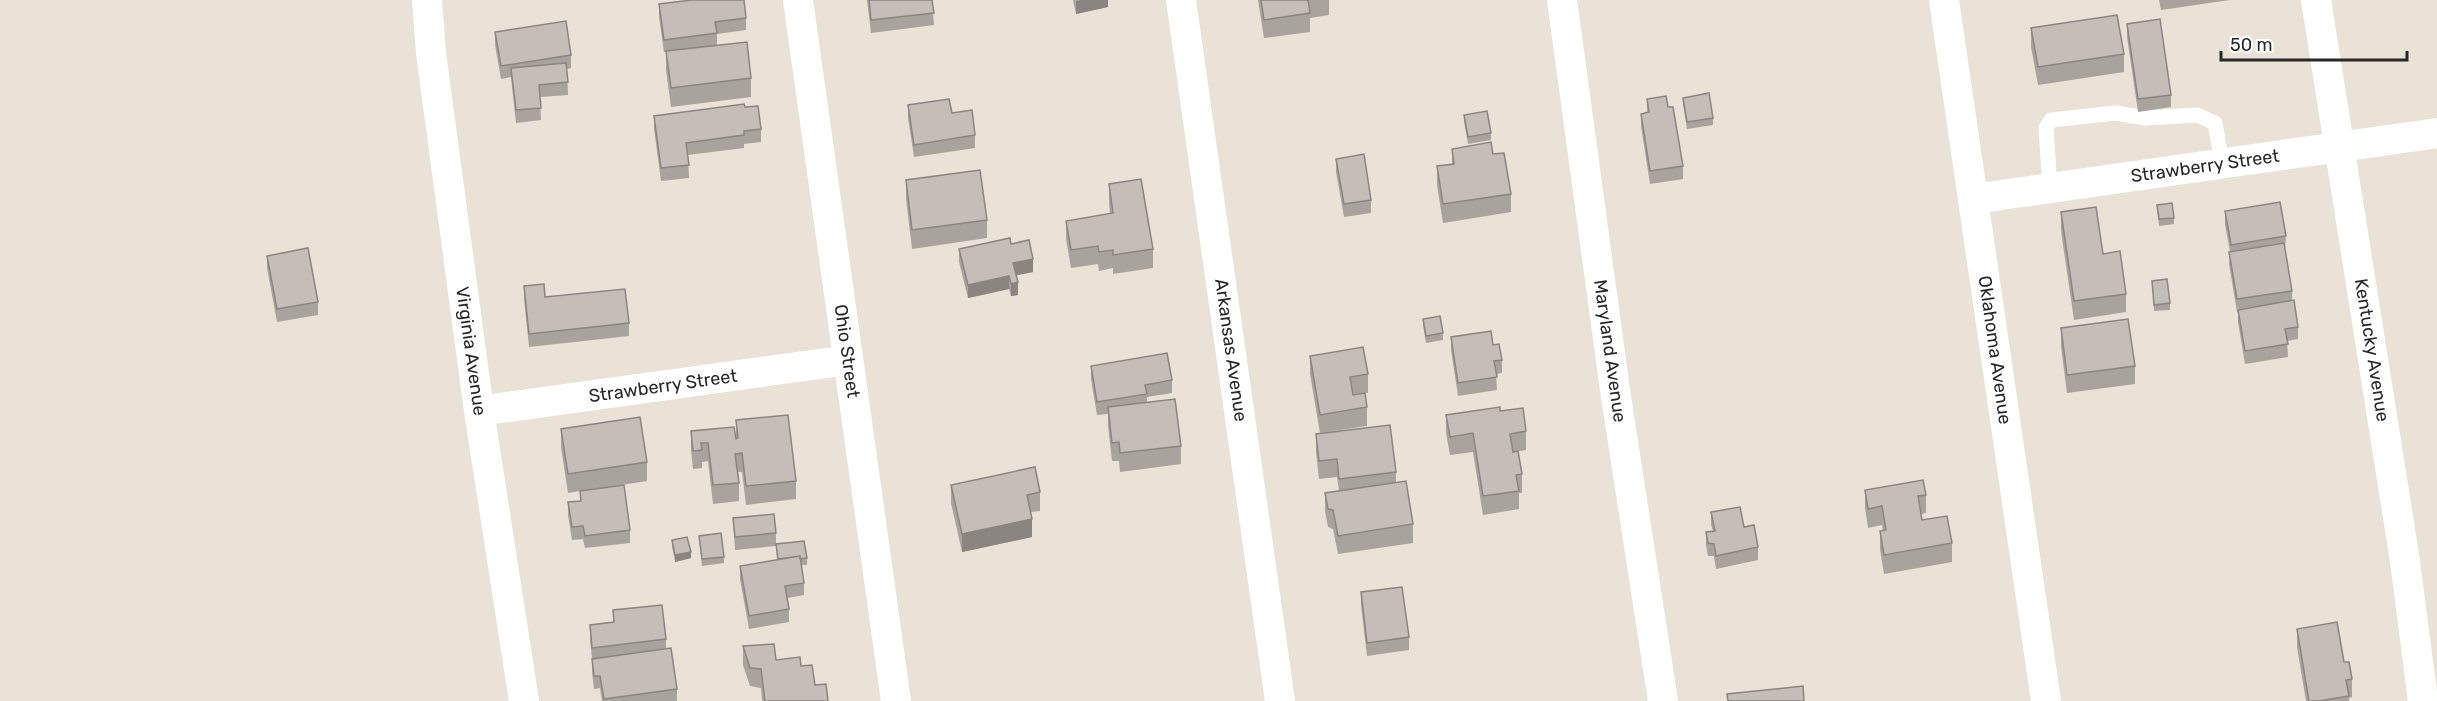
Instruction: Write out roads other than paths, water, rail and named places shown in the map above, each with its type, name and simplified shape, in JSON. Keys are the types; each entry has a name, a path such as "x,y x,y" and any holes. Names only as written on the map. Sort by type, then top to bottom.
{"street":[{"name":"Ohio Street","path":"798,0 896,701"},
{"name":"Arkansas Avenue","path":"1181,0 1280,701"},
{"name":"Maryland Avenue","path":"1562,0 1615,390 1663,701"},
{"name":"Oklahoma Avenue","path":"1944,0 2046,701"},
{"name":"Kentucky Avenue","path":"2316,0 2404,550 2423,701"},
{"name":"Virginia Avenue","path":"433,1 431,53 479,411 524,701"},
{"name":"Strawberry Street","path":"1973,199 2437,133"},
{"name":"Strawberry Street","path":"479,411 848,360"}],"lane":[{"path":"2050,188 2046,128 2051,120 2115,113 2146,118 2197,115 2214,123 2222,164"}]}
